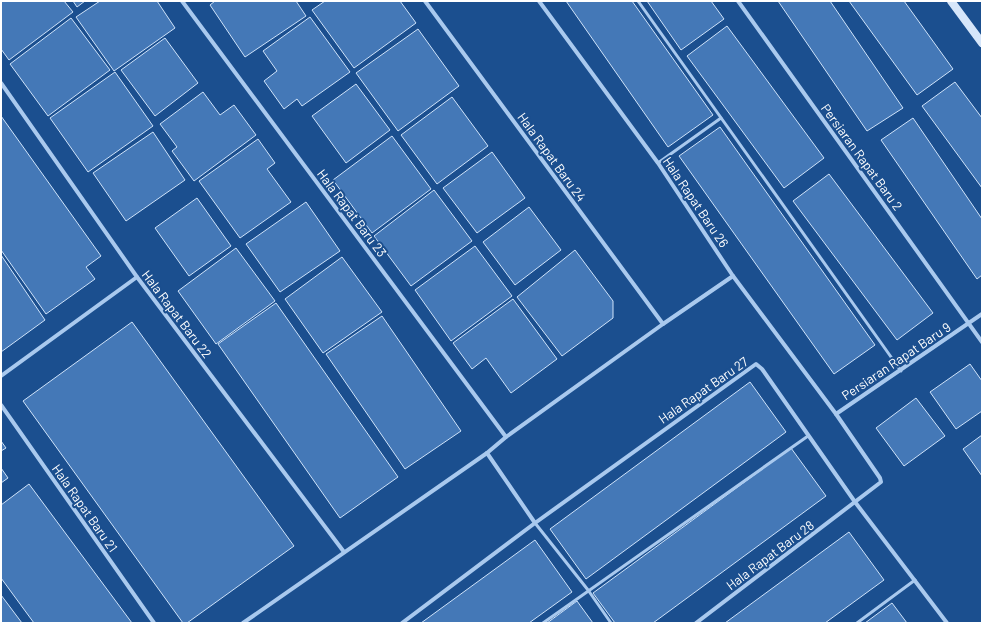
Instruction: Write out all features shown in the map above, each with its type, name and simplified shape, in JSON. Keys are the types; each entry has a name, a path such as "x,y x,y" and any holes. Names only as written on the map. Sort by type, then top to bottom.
{"street":[{"name":"Hala Rapat Baru 23","path":"182,1 506,438"},
{"name":"Hala Rapat Baru 24","path":"425,1 663,324"},
{"name":"Hala Rapat Baru 26","path":"539,1 658,163 733,276 836,414"},
{"name":"Persiaran Rapat Baru 2","path":"738,1 982,342"},
{"path":"951,1 982,43"},
{"name":"Hala Rapat Baru 22","path":"1,83 137,277 344,552"},
{"path":"244,623 486,453 663,324 733,276"},
{"path":"1,376 137,277"},
{"name":"Persiaran Rapat Baru 9","path":"855,502 881,482 880,478 836,414 982,314"},
{"name":"Hala Rapat Baru 27","path":"402,623 535,523 756,364 762,369 855,502 947,623"},
{"name":"Hala Rapat Baru 21","path":"1,405 154,623"},
{"path":"486,453 535,523"},
{"name":"Hala Rapat Baru 28","path":"696,623 855,502"}],"lane":[{"path":"638,1 901,370"},
{"path":"658,163 721,118"},
{"path":"543,623 808,436"},
{"path":"535,523 588,590 611,623"},
{"path":"857,623 914,580"}],"building":[{"path":"1,1 64,1 73,12 9,60 1,49"},
{"path":"73,1 85,1 77,7"},
{"path":"100,1 157,1 175,28 114,71 76,17"},
{"path":"215,1 296,1 306,16 245,57 210,5"},
{"path":"325,1 400,1 416,23 354,68 312,10"},
{"path":"566,1 632,1 713,115 668,147"},
{"path":"647,1 711,1 724,19 681,50"},
{"path":"778,1 830,1 903,108 867,131"},
{"path":"849,1 904,1 953,69 917,95"},
{"path":"310,17 350,72 302,106 297,99 284,109 264,81 277,71 263,51"},
{"path":"71,18 110,70 48,116 10,64"},
{"path":"727,26 824,158 784,188 687,56"},
{"path":"418,29 459,86 398,131 356,73"},
{"path":"165,38 198,83 155,116 121,70"},
{"path":"115,72 153,126 88,172 50,118"},
{"path":"955,82 982,118 982,188 922,106"},
{"path":"356,84 390,130 346,163 312,116"},
{"path":"203,92 220,115 234,105 256,135 194,181 172,151 177,147 160,124"},
{"path":"452,97 488,146 437,184 401,135"},
{"path":"1,116 101,256 86,267 95,279 46,314 1,250"},
{"path":"913,118 982,219 982,275 977,279 881,140"},
{"path":"720,127 875,345 834,374 679,156"},
{"path":"153,132 185,180 126,221 93,173"},
{"path":"392,136 431,189 372,233 333,180"},
{"path":"258,139 275,163 267,169 291,202 240,238 199,181"},
{"path":"492,152 525,198 477,233 443,188"},
{"path":"829,174 933,313 897,340 793,201"},
{"path":"434,190 472,241 411,286 374,236"},
{"path":"197,198 231,246 189,276 155,228"},
{"path":"306,202 340,251 280,292 246,244"},
{"path":"529,207 561,250 515,285 483,242"},
{"path":"475,246 512,296 451,341 415,290"},
{"path":"236,248 275,301 216,344 178,291"},
{"path":"575,250 613,301 613,318 562,356 517,297"},
{"path":"1,255 45,320 1,352"},
{"path":"342,257 382,312 323,353 285,299"},
{"path":"513,299 557,359 511,393 486,358 472,369 453,343"},
{"path":"276,303 398,477 340,518 218,344"},
{"path":"382,316 461,431 405,469 326,354"},
{"path":"132,322 294,546 187,623 183,623 23,401"},
{"path":"970,364 982,381 982,411 956,429 930,392"},
{"path":"750,382 786,432 586,579 550,529"},
{"path":"916,398 945,436 904,466 876,428"},
{"path":"982,435 982,476 963,449"},
{"path":"1,441 6,448 1,451"},
{"path":"791,448 826,496 653,623 615,623 593,593"},
{"path":"1,468 8,478 1,483"},
{"path":"29,484 132,623 34,623 1,578 1,505"},
{"path":"849,532 884,580 825,623 725,623"},
{"path":"535,540 572,592 529,623 421,623"},
{"path":"1,595 22,623 1,623"},
{"path":"577,601 593,623 547,623"},
{"path":"892,603 907,623 865,623"}]}
